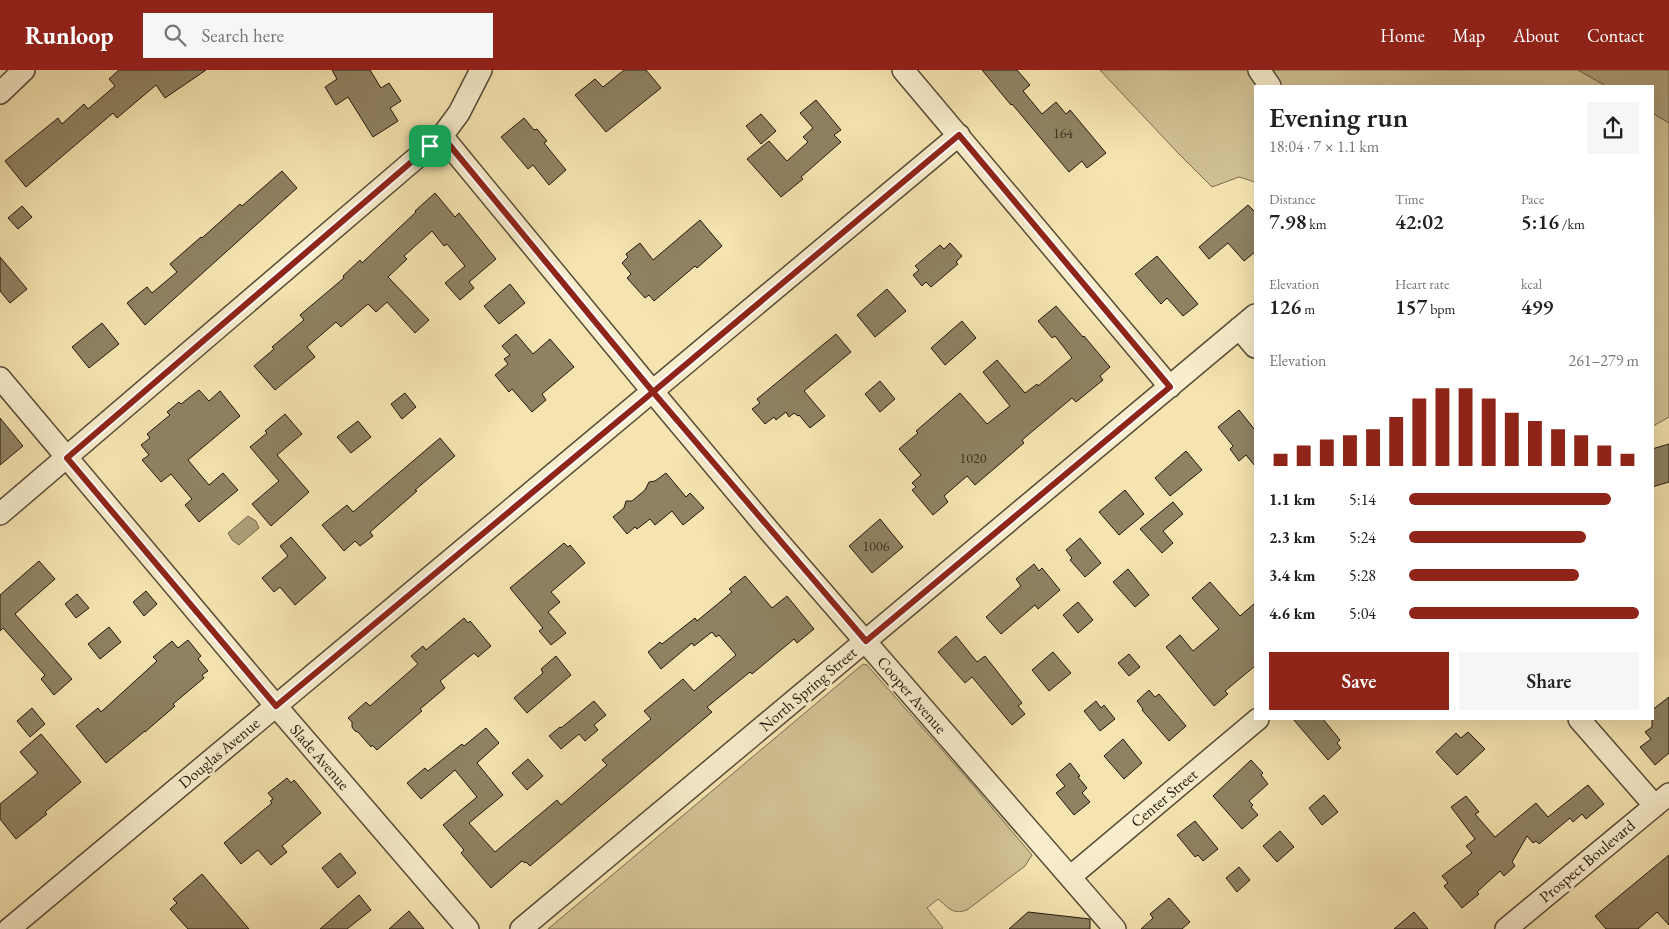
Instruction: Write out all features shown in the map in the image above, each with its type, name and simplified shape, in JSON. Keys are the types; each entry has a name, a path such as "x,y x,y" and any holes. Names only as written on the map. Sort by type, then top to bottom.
{"street":[{"path":"0,93 24,70"},
{"path":"0,514 442,136 459,113 481,70"},
{"path":"903,70 1170,387"},
{"path":"1260,70 1269,85"},
{"name":"Douglas Avenue","path":"9,929 959,135"},
{"name":"Cooper Avenue","path":"442,136 653,392 1116,929"},
{"name":"North Spring Street","path":"522,929 1254,316"},
{"path":"1239,328 1254,346"},
{"name":"Slade Avenue","path":"0,378 276,706 468,929"},
{"name":"Center Street","path":"1070,877 1257,720"},
{"path":"1580,720 1662,800"},
{"name":"Prospect Boulevard","path":"1506,929 1662,800"}],"shaded area":[{"path":"1100,70 1578,70 1604,85 1254,85 1254,182 1239,177 1212,187"},
{"path":"1578,70 1669,70 1669,123 1654,114 1654,85 1604,85"},
{"path":"1654,114 1669,123 1669,417 1654,425"},
{"path":"248,516 256,521 259,528 239,545 232,540 228,533"},
{"path":"863,664 867,665 1032,855 1025,866 967,910 954,911 938,899 927,908 942,929 548,929"}],"building":[{"path":"119,70 206,70 165,98 156,85 117,118 113,113 26,187 5,161 58,118 62,124 84,104 88,109 115,86 109,79"},
{"path":"332,70 370,70 381,88 389,83 401,101 390,108 398,121 373,137 348,97 336,105 325,87 337,79"},
{"path":"624,70 646,70 661,88 606,132 575,95 595,79 603,87"},
{"path":"982,70 1017,70 1030,85 1023,91 1042,114 1056,102 1066,114 1070,110 1106,153 1087,168 1082,161 1069,172"},
{"path":"816,100 841,130 834,135 841,142 801,177 803,179 781,197 747,159 769,141 787,161 808,142 803,137 813,128 800,113"},
{"path":"761,114 776,131 761,144 746,126"},
{"path":"524,118 547,141 544,143 566,170 549,185 533,165 528,169 501,137"},
{"path":"282,171 297,188 145,325 127,303 147,287 152,293 177,272 170,264"},
{"path":"435,193 455,217 459,213 496,259 469,282 474,288 460,300 445,283 465,266 447,244 444,246 432,231 404,256 407,259 388,277 429,320 415,333 387,302 376,312 368,304 341,327 336,322 307,347 315,357 275,390 254,366 274,349 272,347 304,320 300,315 344,278 343,276 360,260 362,263"},
{"path":"1248,205 1254,211 1254,253 1244,261 1228,243 1209,259 1199,247"},
{"path":"22,206 32,217 18,229 8,218"},
{"path":"700,220 722,246 654,301 649,295 645,298 627,278 631,274 622,263 628,257 626,254 640,243 653,260"},
{"path":"950,243 962,256 956,262 958,264 931,287 926,282 922,286 913,275 919,270 915,266 940,245 944,249"},
{"path":"1157,256 1198,304 1183,316 1167,298 1161,304 1135,274"},
{"path":"0,257 27,289 10,303 0,291"},
{"path":"510,284 525,303 499,324 484,306"},
{"path":"887,289 906,311 875,337 857,315"},
{"path":"1056,306 1110,367 1100,376 1103,380 1076,402 1072,398 1022,440 1024,443 975,485 967,476 944,496 948,502 933,515 912,490 916,487 912,483 921,475 899,449 918,433 916,431 960,393 987,424 1010,406 983,372 997,360 1025,393 1037,384 1038,386 1072,358 1055,336 1052,338 1038,321"},
{"path":"962,321 976,338 945,365 931,348"},
{"path":"102,323 119,344 89,368 72,347"},
{"path":"516,334 533,354 550,339 574,367 542,394 546,400 532,412 512,389 509,392 495,375 508,364 504,359 510,355 502,346"},
{"path":"836,334 851,352 804,391 825,416 810,428 799,415 794,413 789,417 786,412 776,420 774,417 765,424 752,409 760,403 757,399"},
{"path":"880,381 895,399 880,412 865,394"},
{"path":"199,390 209,401 220,391 240,416 188,460 209,485 223,473 238,490 199,522 185,505 192,499 171,474 161,482 142,460 149,455 141,445 150,438 147,434 170,415 167,412"},
{"path":"405,393 416,407 402,419 391,404"},
{"path":"1239,410 1254,429 1254,465 1246,455 1239,461 1230,449 1233,446 1218,427"},
{"path":"285,414 302,434 277,455 309,492 271,526 252,504 279,481 250,447"},
{"path":"0,418 23,446 0,465"},
{"path":"358,421 371,437 351,453 337,437"},
{"path":"440,438 455,456 370,532 373,536 360,546 355,541 344,551 322,525 347,505 353,512"},
{"path":"1669,444 1669,482 1654,486 1654,448"},
{"path":"1186,451 1202,470 1170,496 1155,478"},
{"path":"666,473 686,497 690,493 704,508 683,525 672,511 655,525 650,519 627,534 613,517 624,508 626,501 632,501 645,490 649,482 655,481"},
{"path":"1125,490 1144,514 1119,535 1099,512"},
{"path":"1173,502 1183,514 1163,531 1173,543 1162,553 1140,529"},
{"path":"880,519 903,547 872,573 849,546"},
{"path":"291,537 326,578 295,605 280,587 274,592 262,578 288,556 280,546"},
{"path":"1080,538 1101,563 1085,577 1070,560 1072,558 1066,550"},
{"path":"564,543 568,547 570,545 585,563 551,592 560,602 548,612 566,633 551,645 539,631 543,628 510,588"},
{"path":"39,561 55,579 15,614 72,679 54,695 41,679 45,675 3,628 0,631 0,595"},
{"path":"1034,564 1039,571 1042,568 1060,590 1038,609 1035,605 1001,634 986,617 1021,586 1016,579"},
{"path":"1128,569 1149,595 1135,607 1113,582"},
{"path":"745,576 772,608 787,596 814,629 797,643 794,639 752,674 750,672 707,707 712,712 530,866 522,861 491,888 461,853 464,850 443,825 477,797 455,770 421,799 407,783 425,768 428,771 462,744 464,746 486,728 499,743 477,763 503,795 469,823 495,852 557,800 561,805 607,765 602,760 651,719 644,711 683,679 694,691 736,655 719,635 716,637 712,632 694,646 692,643 661,669 648,652 660,642 662,644 695,618 697,621 732,592 729,589"},
{"path":"1210,582 1240,616 1254,604 1254,667 1225,691 1228,694 1214,706 1166,647 1180,635 1193,651 1219,629 1192,598"},
{"path":"146,591 157,604 144,616 133,602"},
{"path":"77,594 89,608 76,618 65,604"},
{"path":"1078,602 1093,620 1078,633 1063,615"},
{"path":"464,618 468,623 470,621 491,646 478,657 474,653 440,681 445,688 377,750 372,745 371,747 355,731 352,727 352,722 348,718 366,702 370,706 418,664 411,656 423,646 426,650"},
{"path":"109,627 121,642 100,659 88,644"},
{"path":"956,636 977,662 985,656 1022,703 1018,706 1025,714 1012,725 972,677 965,683 938,652"},
{"path":"188,640 201,656 198,659 208,671 202,675 204,678 173,704 175,706 106,763 76,726 98,708 101,712 157,661 153,657 172,641 178,648"},
{"path":"1053,652 1071,673 1049,691 1032,670"},
{"path":"1129,654 1140,667 1129,676 1118,663"},
{"path":"556,656 571,675 527,713 514,698 543,673 541,669"},
{"path":"1149,690 1155,697 1159,694 1186,726 1169,741 1142,710 1137,701"},
{"path":"1669,697 1669,753 1655,765 1640,747 1651,739 1645,732 1652,727 1654,708"},
{"path":"594,701 606,715 594,725 598,730 585,741 579,734 561,749 549,736"},
{"path":"1096,701 1101,708 1104,705 1115,719 1100,731 1084,711"},
{"path":"32,708 45,724 30,737 17,721"},
{"path":"1294,720 1324,720 1340,740 1337,743 1341,748 1328,760"},
{"path":"1468,732 1485,749 1457,775 1436,752 1456,733 1461,738"},
{"path":"41,734 81,782 45,812 47,814 16,839 0,819 0,804 38,773 20,752"},
{"path":"1123,739 1142,763 1124,779 1104,756"},
{"path":"528,759 543,776 527,790 512,773"},
{"path":"1251,760 1263,773 1261,775 1268,784 1249,801 1253,805 1251,807 1258,815 1242,829 1213,796"},
{"path":"1070,763 1087,788 1082,793 1090,802 1074,815 1056,793 1065,786 1056,775"},
{"path":"287,778 291,783 294,780 321,813 282,846 287,852 271,865 258,850 241,864 224,843 272,803 270,801 273,799 268,793"},
{"path":"1588,785 1604,804 1586,819 1582,814 1573,822 1570,818 1539,844 1536,841 1533,843 1527,836 1512,862 1515,866 1504,876 1500,871 1477,892 1479,894 1462,908 1444,886 1448,883 1442,876 1472,853 1466,846 1475,839 1451,807 1466,796 1479,812 1475,814 1495,837 1536,803 1548,817"},
{"path":"1324,795 1338,812 1322,825 1309,808"},
{"path":"1195,821 1218,849 1203,861 1198,855 1195,857 1177,835"},
{"path":"1280,831 1294,847 1277,862 1263,846"},
{"path":"340,853 356,873 338,888 322,868"},
{"path":"1669,855 1669,925 1657,912 1638,929 1606,929 1595,916"},
{"path":"1239,867 1250,880 1237,892 1226,878"},
{"path":"202,874 249,929 188,929 170,909 177,903 173,899"},
{"path":"359,895 371,910 347,929 320,929"},
{"path":"1169,898 1190,922 1182,929 1141,929 1153,918 1150,914"},
{"path":"409,911 424,929 389,929"},
{"path":"1028,912 1090,919 1090,929 1009,929"},
{"path":"1414,912 1428,929 1394,929"}],"route":[{"path":"430,146 67,458 276,706 653,392 866,641 1170,387 959,135 653,392 442,136 430,146"}]}
